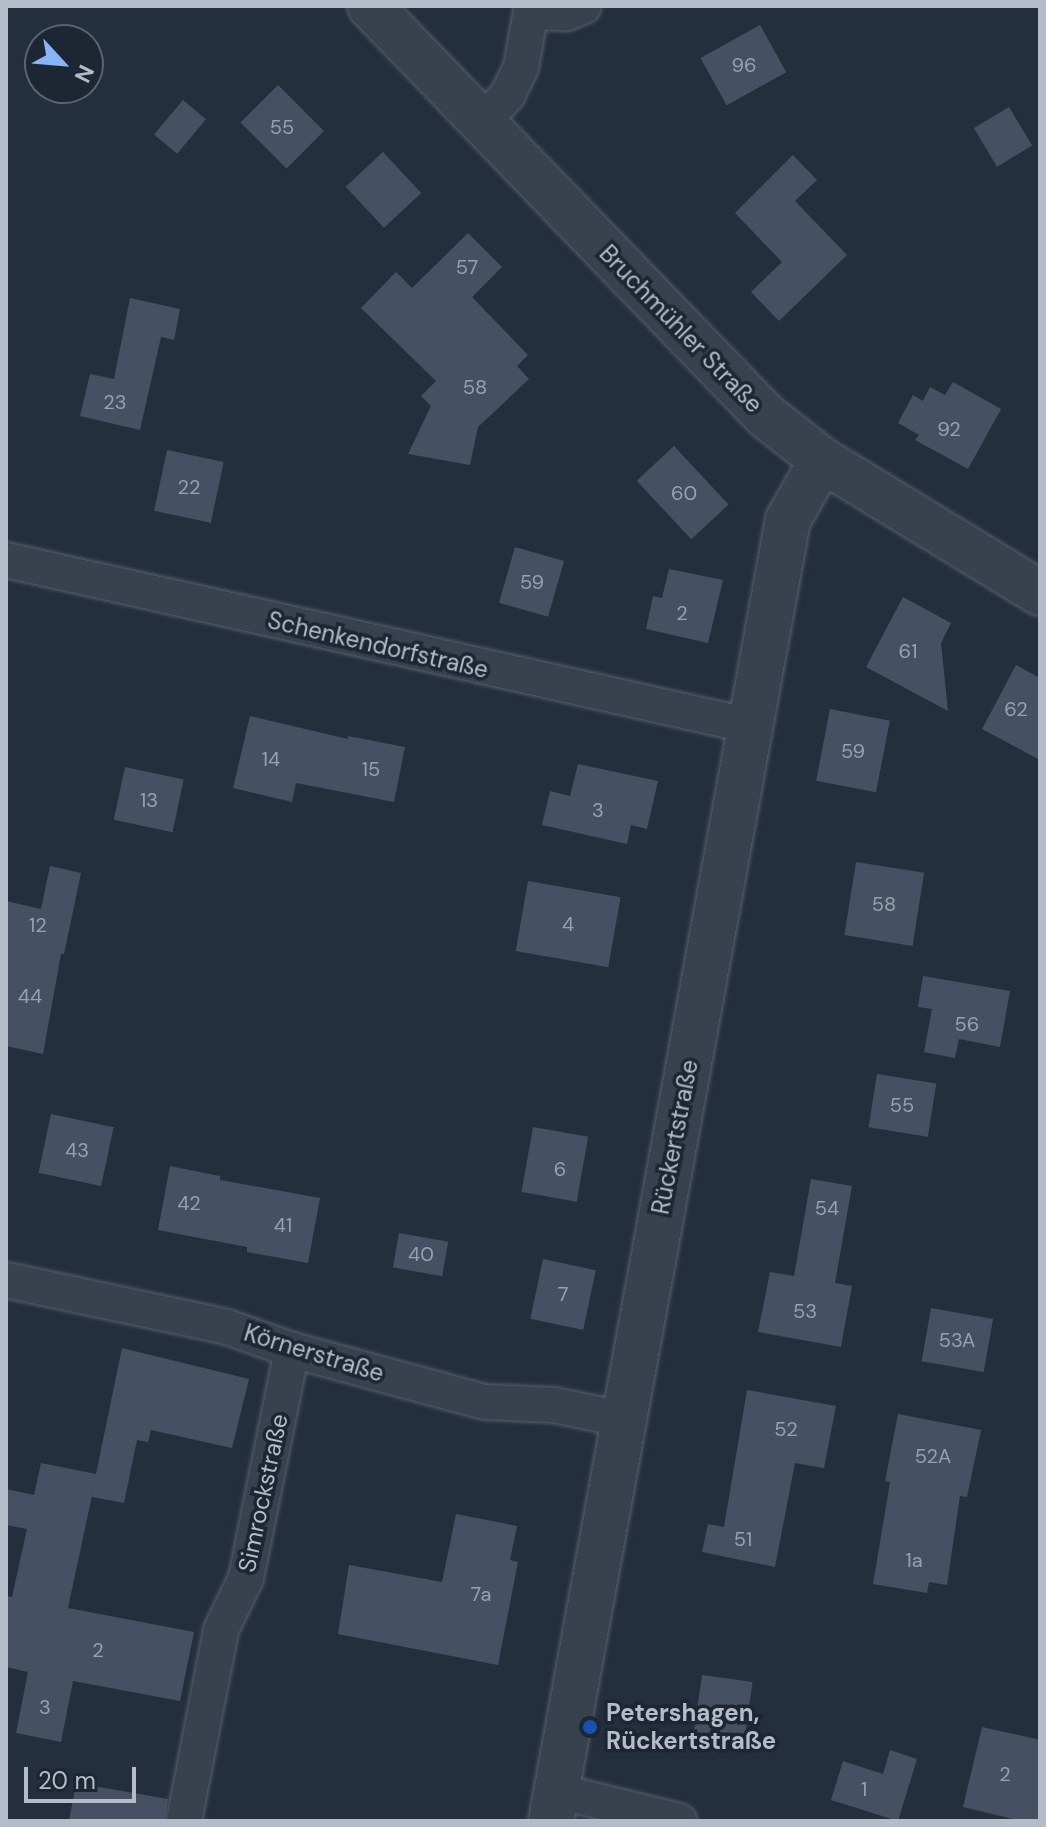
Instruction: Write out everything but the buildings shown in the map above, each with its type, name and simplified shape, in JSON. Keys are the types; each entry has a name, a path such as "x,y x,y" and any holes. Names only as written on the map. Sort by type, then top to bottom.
{"street":[{"name":"Bruchmühler Straße","path":"370,6 708,360 766,416 822,460 1040,593"},
{"path":"482,123 508,94 521,67 532,9 567,13 584,6"},
{"name":"Rückertstraße","path":"554,1806 788,520 822,460"},
{"name":"Schenkendorfstraße","path":"6,560 751,726"},
{"name":"Körnerstraße","path":"6,1280 227,1327 292,1350 485,1402 554,1405 622,1419"},
{"name":"Simrockstraße","path":"184,1821 221,1630 246,1578 292,1350"},
{"path":"554,1806 679,1821"}],"place":[{"name":"Petershagen, Rückertstraße","path":"590,1727"}]}
